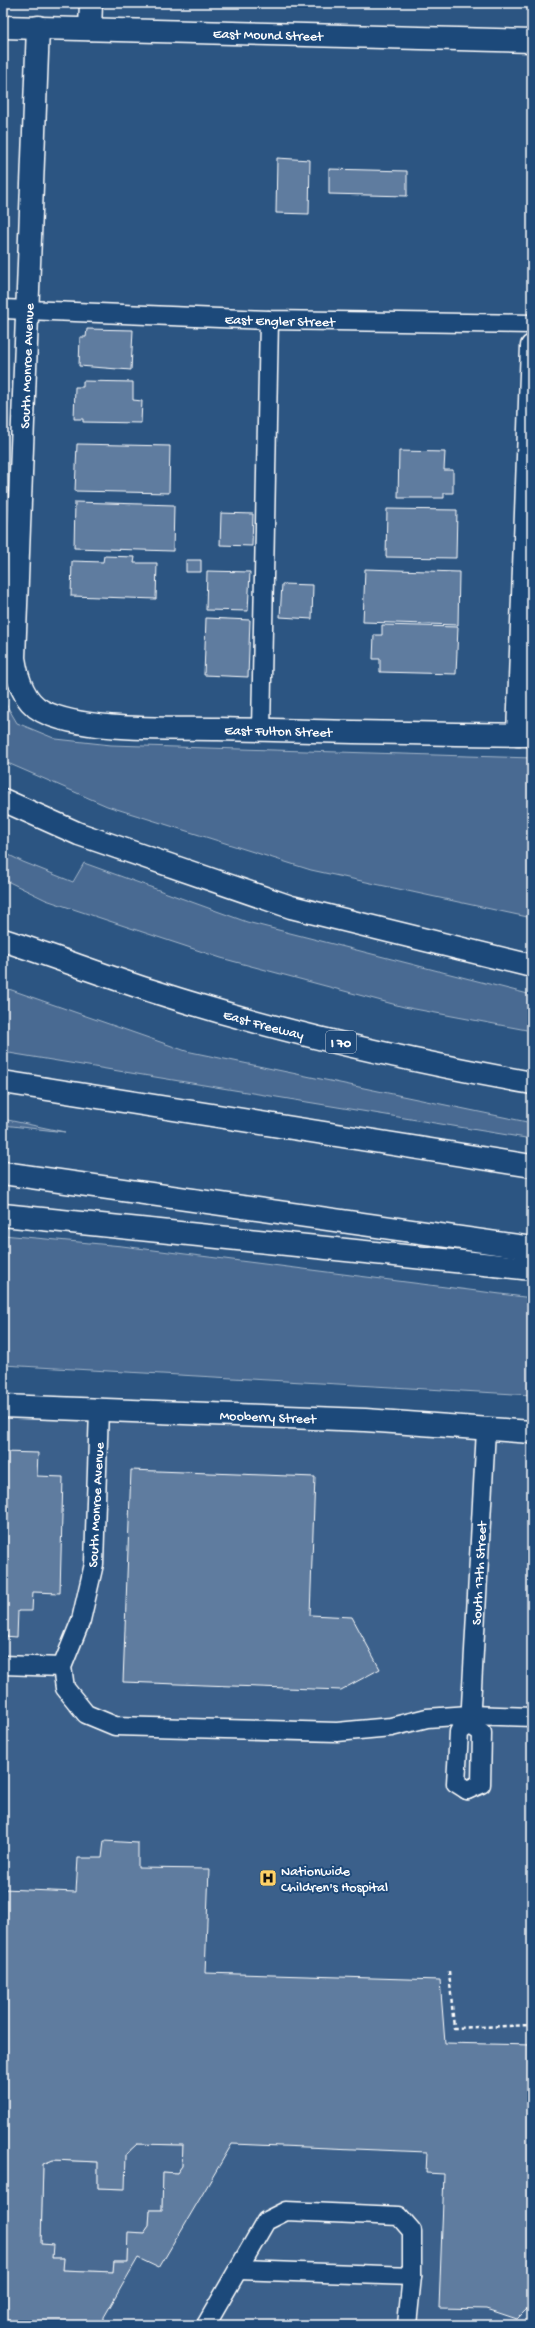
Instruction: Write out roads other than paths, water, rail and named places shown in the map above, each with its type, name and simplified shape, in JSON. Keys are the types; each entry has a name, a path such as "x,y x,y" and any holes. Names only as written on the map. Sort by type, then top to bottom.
{"main road":[{"path":"90,3 90,29"},
{"name":"East Mound Street","path":"3,27 532,40"},
{"name":"South Monroe Avenue","path":"29,702 19,680 14,658 38,27"},
{"path":"525,735 532,346"},
{"name":"East Fulton Street","path":"29,702 41,711 57,718 89,724 261,730 525,735"},
{"path":"3,800 79,834 291,907 532,966"},
{"name":"East Freeway","path":"9,940 153,992 304,1034 462,1070 532,1083"},
{"path":"3,1082 532,1166"},
{"path":"3,1173 532,1248"},
{"path":"3,1215 532,1269"},
{"name":"Mooberry Street","path":"3,1406 365,1420 486,1430 532,1432"}],"lane":[{"name":"East Engler Street","path":"3,309 269,320 532,324"},
{"path":"261,730 269,320"},
{"name":"South Monroe Avenue","path":"62,1667 81,1620 94,1564 99,1409"},
{"name":"South 17th Street","path":"470,1720 486,1430"},
{"path":"3,1665 62,1667 65,1688 86,1714 115,1726 337,1732 391,1727 427,1718 470,1720 532,1717"},
{"path":"470,1720 482,1733 481,1784 466,1793 456,1783 458,1732 470,1720"},
{"path":"206,2325 266,2221 286,2211 399,2216 412,2231 412,2276 407,2325"},
{"path":"238,2270 412,2276"}],"place":[{"name":"Nationwide Children's Hospital","path":"268,1878"}]}
